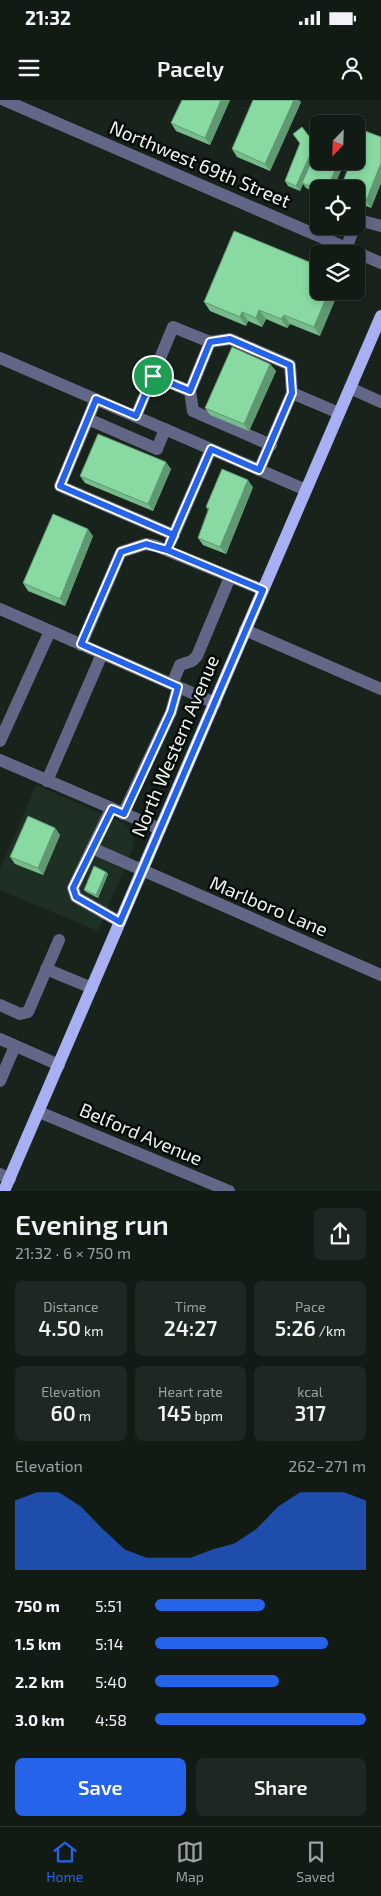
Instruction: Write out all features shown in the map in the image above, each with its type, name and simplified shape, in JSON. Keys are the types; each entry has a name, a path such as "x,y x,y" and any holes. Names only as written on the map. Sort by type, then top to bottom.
{"main road":[{"name":"North Western Avenue","path":"4,1191 5,1177 39,1112 381,316"}],"street":[{"name":"Northwest 69th Street","path":"4,100 339,245"},
{"path":"365,222 381,226"},
{"name":"Northwest 69th Street","path":"365,256 381,263"},
{"path":"136,416 173,327 210,342 230,339 290,365 292,393 259,470"},
{"path":"210,342 190,391 193,411 271,445"},
{"path":"0,358 306,490"},
{"path":"153,376 190,391"},
{"path":"350,388 381,402"},
{"path":"292,393 339,413"},
{"path":"96,399 60,486 174,535"},
{"path":"88,420 156,449 165,429"},
{"path":"167,550 211,449"},
{"path":"81,644 121,552 146,544 167,550 263,590"},
{"path":"120,922 76,897 73,888 92,848 118,811 171,712 180,665 192,661 197,656 230,577"},
{"path":"0,609 215,703"},
{"path":"245,630 381,689"},
{"path":"0,741 50,631"},
{"path":"47,781 102,654"},
{"path":"0,760 160,829"},
{"name":"Marlboro Lane","path":"92,848 381,975"},
{"path":"0,1005 20,1014 28,1012 59,940"},
{"path":"46,969 92,988"},
{"path":"0,1039 59,1065"},
{"path":"0,1081 16,1046"},
{"name":"Belford Avenue","path":"39,1112 229,1191"}],"shaded area":[{"path":"36,785 125,824 133,833 133,848 98,931 0,890 0,869"}],"building":[{"path":"182,100 221,100 205,138 171,123"},
{"path":"253,100 294,100 265,164 232,149"},
{"path":"302,127 310,137 310,155 296,186 285,181 300,143 293,134"},
{"path":"365,131 381,137 381,163 366,201 365,180 344,180 347,170 365,170"},
{"path":"310,164 310,170 335,170 331,180 310,180 310,186 302,183"},
{"path":"234,231 310,262 310,300 325,300 314,327 284,315 281,319 259,310 256,318 242,312 240,317 204,302"},
{"path":"232,347 270,364 244,424 205,408"},
{"path":"98,434 166,462 148,504 80,476"},
{"path":"222,469 248,480 220,547 198,538 209,508 206,507"},
{"path":"53,514 88,529 60,599 23,583"},
{"path":"28,816 55,828 38,868 10,857"},
{"path":"94,866 106,872 96,895 84,890"}],"route":[{"path":"153,376 136,416 96,399 60,486 174,535 167,550 263,590 120,922 76,897 73,888 112,809 124,814 171,712 178,687 81,644 121,552 146,544 167,550 174,535 211,449 259,470 292,393 290,365 230,339 210,342 190,391 153,376"}]}
